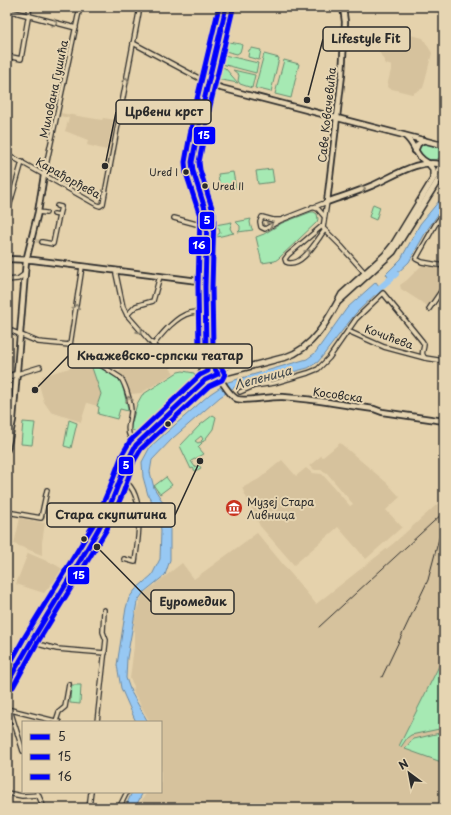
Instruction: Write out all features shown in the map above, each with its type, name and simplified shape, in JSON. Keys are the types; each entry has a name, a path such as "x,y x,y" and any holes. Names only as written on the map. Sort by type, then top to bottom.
{"main road":[{"path":"7,684 30,642 101,525 121,479 128,458 141,440 205,380 218,374 286,357 304,348 316,336 342,294 393,245 443,163"},
{"path":"429,164 433,169 433,180"},
{"path":"339,301 393,252 444,171"},
{"path":"188,395 202,371 206,344"},
{"path":"207,352 216,363 224,367 253,365"},
{"path":"7,675 24,648 30,642"}],"street":[{"path":"7,56 21,59 30,7"},
{"name":"Милована Гушића","path":"44,176 80,7"},
{"path":"140,7 133,43 208,83 221,88 442,144"},
{"path":"218,374 210,361 206,344 206,211 195,177 192,162 198,126 226,7"},
{"name":"Саве Ковачевића","path":"327,202 342,75 344,30 343,7"},
{"path":"7,10 76,28"},
{"name":"Карађорђева","path":"7,154 97,205 102,205 104,201 133,43"},
{"path":"404,135 411,142 419,158 429,164"},
{"path":"415,152 418,144 424,140"},
{"name":"Карађорђева","path":"7,214 22,162"},
{"path":"281,220 273,220 262,217 260,222 261,227 265,228 311,207 369,187 421,164 443,163"},
{"path":"7,449 13,420 26,261 33,240 44,176"},
{"path":"323,228 288,255 286,262 294,263 303,258 314,246 323,228 327,202"},
{"path":"42,242 52,244 59,215 60,207 57,206"},
{"path":"311,207 318,209 324,216"},
{"path":"38,212 46,213"},
{"path":"444,213 416,258 422,262 444,266"},
{"path":"54,214 59,215"},
{"path":"174,218 200,225 206,225"},
{"path":"323,228 364,273"},
{"path":"7,259 26,261 34,260 206,282"},
{"path":"70,345 82,267"},
{"path":"116,270 123,307 127,315 170,364"},
{"path":"7,280 18,279 25,274"},
{"path":"127,315 136,306 154,301 160,276"},
{"path":"429,309 444,287"},
{"path":"240,392 254,386 316,370 329,358 361,314 383,293 422,340 424,347 422,354 425,358"},
{"path":"153,344 171,326 185,315 190,313 206,312"},
{"path":"7,329 38,342 70,345 121,378 126,387 131,409 128,431 130,437 141,440"},
{"name":"Кочићева","path":"348,331 384,347 418,357 444,361"},
{"path":"7,377 40,367"},
{"name":"Косовска","path":"218,374 231,394 236,399 240,400 283,397 374,409 383,412 444,421"},
{"path":"7,421 13,420"},
{"path":"121,479 131,486 135,496 139,517 135,562 124,559"},
{"path":"7,512 41,518 47,490"},
{"path":"97,721 106,639 103,632 104,610"},
{"path":"30,642 57,649 105,653"},
{"path":"58,721 59,712 65,707 69,684"},
{"path":"9,710 54,721"},
{"path":"9,710 22,747"},
{"path":"7,793 26,796 38,794 44,808"},
{"path":"89,808 91,793"},
{"path":"119,808 126,793"}],"shaded area":[{"path":"381,28 423,38 432,53 423,88 412,94 388,88 387,86 392,66 386,64 377,48"},
{"path":"60,113 102,120 103,118 116,120 110,151 87,145 88,140 65,131 69,118 60,116"},
{"path":"423,264 444,267 444,285 437,298 429,307 401,289 400,285"},
{"path":"148,342 174,373 141,393 131,394 126,379 119,372"},
{"path":"90,362 101,394 97,406 87,403 81,422 51,412 44,402 38,381 43,379 42,376"},
{"path":"340,443 387,483 400,497 386,510 402,527 366,559 338,527 294,565 260,526 242,488 259,479 282,460 296,476 306,468 312,473 322,474 350,506 353,504 327,473 321,470 315,470 309,466"},
{"path":"443,499 444,808 137,808 146,793 162,793 162,721 149,721 133,691 134,686 130,679 134,646 134,623 137,609 143,594 182,563 194,579 257,533 316,604 394,543"},
{"path":"20,518 45,523 42,542 42,555 14,544"},
{"path":"28,553 56,565 67,572 58,587 52,583 44,593 16,584"}],"green space":[{"path":"223,41 242,45 240,52 237,54 221,50"},
{"path":"252,48 261,50 259,60 248,57 249,50"},
{"path":"220,54 258,63 256,73 218,63"},
{"path":"264,54 279,58 271,92 255,88"},
{"path":"284,60 299,64 291,98 275,94"},
{"path":"217,66 225,68 238,83 216,79 215,76"},
{"path":"233,70 255,75 252,88 240,84 238,81 239,75"},
{"path":"423,143 442,148 442,156 436,160 430,160 417,153 418,146"},
{"path":"272,169 274,182 258,184 256,171"},
{"path":"233,172 236,188 220,190 218,174"},
{"path":"373,204 380,207 376,220 369,217"},
{"path":"311,212 317,214 317,222 275,261 262,263 256,237 282,223"},
{"path":"251,219 250,222 253,230 238,232 240,230 240,226 236,222"},
{"path":"232,222 230,228 234,233 217,237 220,233 219,228 215,227 215,225"},
{"path":"90,362 119,379 122,384 128,411 120,409 117,419 98,414 99,407 97,406 101,394"},
{"path":"183,371 194,373 196,381 141,434 130,429 137,404 142,395 178,372"},
{"path":"213,415 216,417 213,429 203,442 201,441 203,439 201,436 195,441 202,443 198,447 204,454 191,461 195,467 199,465 201,468 195,471 193,468 191,469 180,446 200,425"},
{"path":"69,420 77,423 71,448 64,446"},
{"path":"23,422 35,423 32,445 21,444"},
{"path":"166,477 172,485 160,494 154,486"},
{"path":"444,656 444,728 411,735 401,747 399,746"},
{"path":"71,685 81,685 80,704 70,703"},
{"path":"444,732 444,763 405,749 414,739"}],"water":[{"path":"444,195 444,206 427,230 409,262 390,280 386,274 401,259 420,224"},
{"path":"376,282 381,289 356,313 318,362 308,368 235,387 220,397 173,438 152,460 150,472 154,488 170,517 170,560 165,575 144,592 137,602 127,658 126,678 131,692 147,721 136,721 121,688 117,665 129,598 135,590 152,575 160,559 161,531 159,512 148,495 143,477 142,462 150,447 210,394 228,382 307,359 315,353 347,308"},
{"path":"132,793 142,793 135,808 125,808"}],"waterway":[{"name":"Лепеница","path":"375,292 396,274"}],"tunnel":[{"path":"36,241 42,242"}],"railway":[{"path":"319,627 444,512"},
{"path":"382,677 428,580 441,531"}],"transit line":[{"name":"16","path":"7,669 24,638 95,522 122,455 130,441 200,375 208,371 199,349 198,287 200,216 186,173 185,162 196,103 219,7"},
{"name":"5","path":"7,684 100,526 136,445 205,380 218,374 210,361 206,349 205,287 207,215 193,171 192,162 203,105 226,7"},
{"name":"15","path":"13,687 36,645 107,529 123,493 134,461 141,449 209,386 222,380 225,374 216,358 213,348 212,287 214,214 200,170 199,162 210,106 233,9"}],"place":[{"name":"Lifestyle Fit","path":"307,100"},
{"name":"Црвени крст","path":"105,166"},
{"name":"Ured I","path":"186,172"},
{"name":"Ured II","path":"205,186"},
{"name":"Књажевско-српски театар","path":"35,390"},
{"name":"Стара скупштина","path":"200,461"},
{"name":"Музеј Стара Ливница","path":"234,508"},
{"name":"Еуромедик","path":"97,547"}]}
